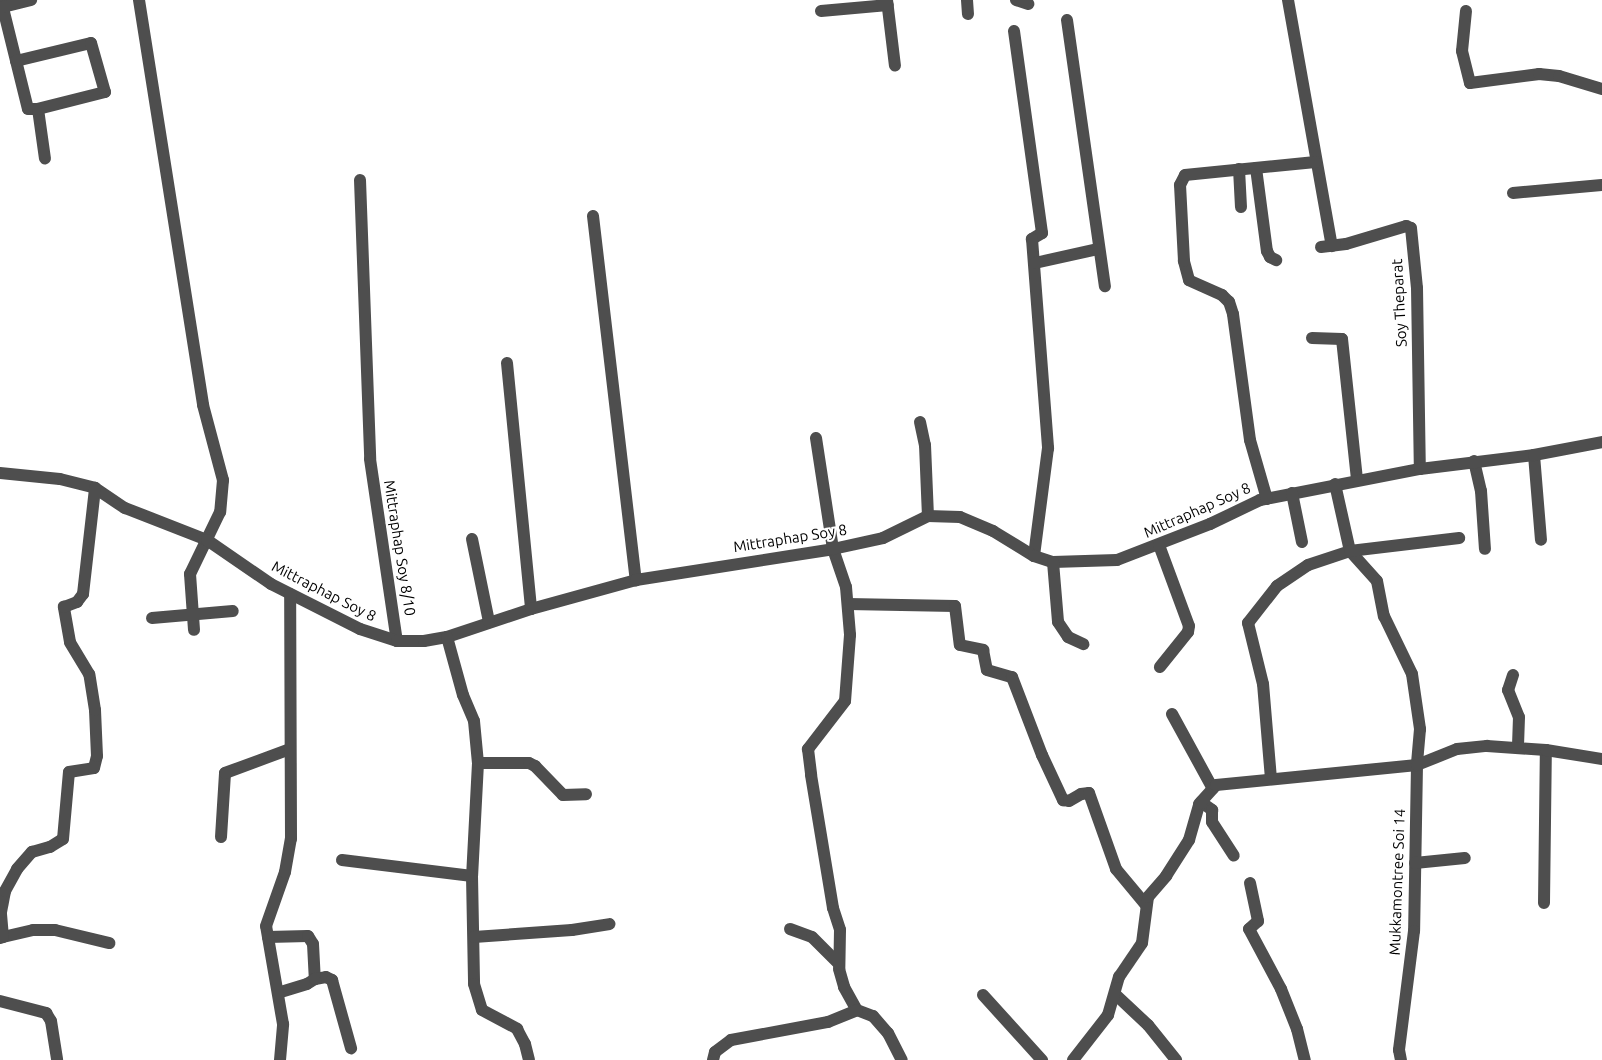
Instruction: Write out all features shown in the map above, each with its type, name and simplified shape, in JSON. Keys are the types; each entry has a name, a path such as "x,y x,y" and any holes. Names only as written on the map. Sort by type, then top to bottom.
{"street":[{"path":"16,60 92,43 105,92 38,109 28,109 2,3 31,0"},
{"path":"140,0 203,405 223,480 220,512 190,574 194,630"},
{"path":"967,0 968,14"},
{"path":"1267,498 1247,426 1233,314 1229,302 1222,295 1188,280 1184,261 1180,185 1185,175 1316,162 1288,0"},
{"path":"821,11 887,2 896,66"},
{"path":"1466,10 1462,50 1470,83 1539,74 1559,76 1602,89"},
{"path":"1067,20 1098,249 1105,286"},
{"path":"1014,31 1042,233 1032,239 1048,448 1034,556"},
{"path":"38,109 45,159"},
{"name":"Soy Theparat","path":"1316,162 1326,246 1406,226 1411,228 1417,288 1420,469"},
{"path":"1256,168 1267,251 1270,257 1276,260"},
{"path":"1239,169 1241,207"},
{"name":"Mittraphap Soy 8/10","path":"360,180 370,459 397,641"},
{"path":"1513,193 1602,185"},
{"path":"594,216 636,580"},
{"path":"1035,263 1098,249"},
{"path":"1312,338 1342,339 1357,480"},
{"path":"507,363 531,609"},
{"path":"920,422 925,445 928,516"},
{"path":"816,438 834,549 846,586 850,635 846,701 808,749 833,908 840,930 839,964 844,987 856,1010"},
{"name":"Mittraphap Soy 8","path":"0,473 60,479 95,488 125,508 207,540 271,584 360,629 397,641 424,641 447,637 531,609 636,580 834,549 883,538 928,516 960,517 993,531 1034,556 1053,562 1117,560 1159,545 1267,498 1420,469 1534,455 1602,442"},
{"path":"1534,455 1541,540"},
{"path":"1474,462 1481,491 1485,549"},
{"path":"1335,484 1350,551"},
{"path":"95,488 83,594 77,602 64,607 70,642 89,674 95,710 96,756 94,768 69,772 63,839 50,847 32,852 16,869 5,891 0,912 1,938 33,930 55,930 109,943"},
{"path":"1292,493 1302,542"},
{"path":"1271,779 1263,684 1248,623 1277,586 1308,565 1350,551 1459,538"},
{"path":"472,539 489,622"},
{"path":"1159,545 1189,626 1188,632 1160,667"},
{"name":"Mukkamontree Soi 14","path":"1350,551 1377,581 1384,616 1412,674 1420,729 1417,765 1414,930 1400,1040 1401,1060"},
{"path":"1053,562 1058,622 1068,637 1083,644"},
{"path":"280,1060 283,1024 266,926 285,872 291,839 290,594"},
{"path":"848,604 955,606 960,645 983,650 987,670 1012,678 1042,755 1063,800 1069,801 1081,794 1089,793 1116,869 1146,905"},
{"path":"152,618 233,611"},
{"path":"447,637 463,695 474,721 478,763 472,876 474,984 482,1010 516,1029 525,1044 529,1060"},
{"path":"1513,675 1508,690 1519,717 1518,747"},
{"path":"1172,714 1213,789"},
{"path":"1073,1060 1108,1015 1116,996 1119,978 1142,943 1148,897 1166,876 1189,840 1193,822 1201,802 1216,785 1417,765 1457,749 1487,746 1546,750 1602,759"},
{"path":"220,837 225,773 290,749"},
{"path":"1544,903 1546,750"},
{"path":"478,763 529,763 535,766 562,795 586,794"},
{"path":"1201,802 1212,810 1212,822 1234,856"},
{"path":"1415,863 1465,858"},
{"path":"342,860 472,876"},
{"path":"1250,883 1258,921 1249,930 1281,989 1297,1029 1305,1060"},
{"path":"474,937 572,930 610,924"},
{"path":"790,929 812,937 839,964"},
{"path":"268,937 308,936 312,939 315,979"},
{"path":"278,993 307,984 315,979 326,977 332,980 351,1048"},
{"path":"983,995 1042,1060"},
{"path":"1116,996 1148,1025 1176,1060"},
{"path":"0,1001 46,1013 51,1021 58,1060"},
{"path":"712,1060 714,1052 731,1040 828,1022 856,1010 873,1016 888,1033 902,1060"}]}
